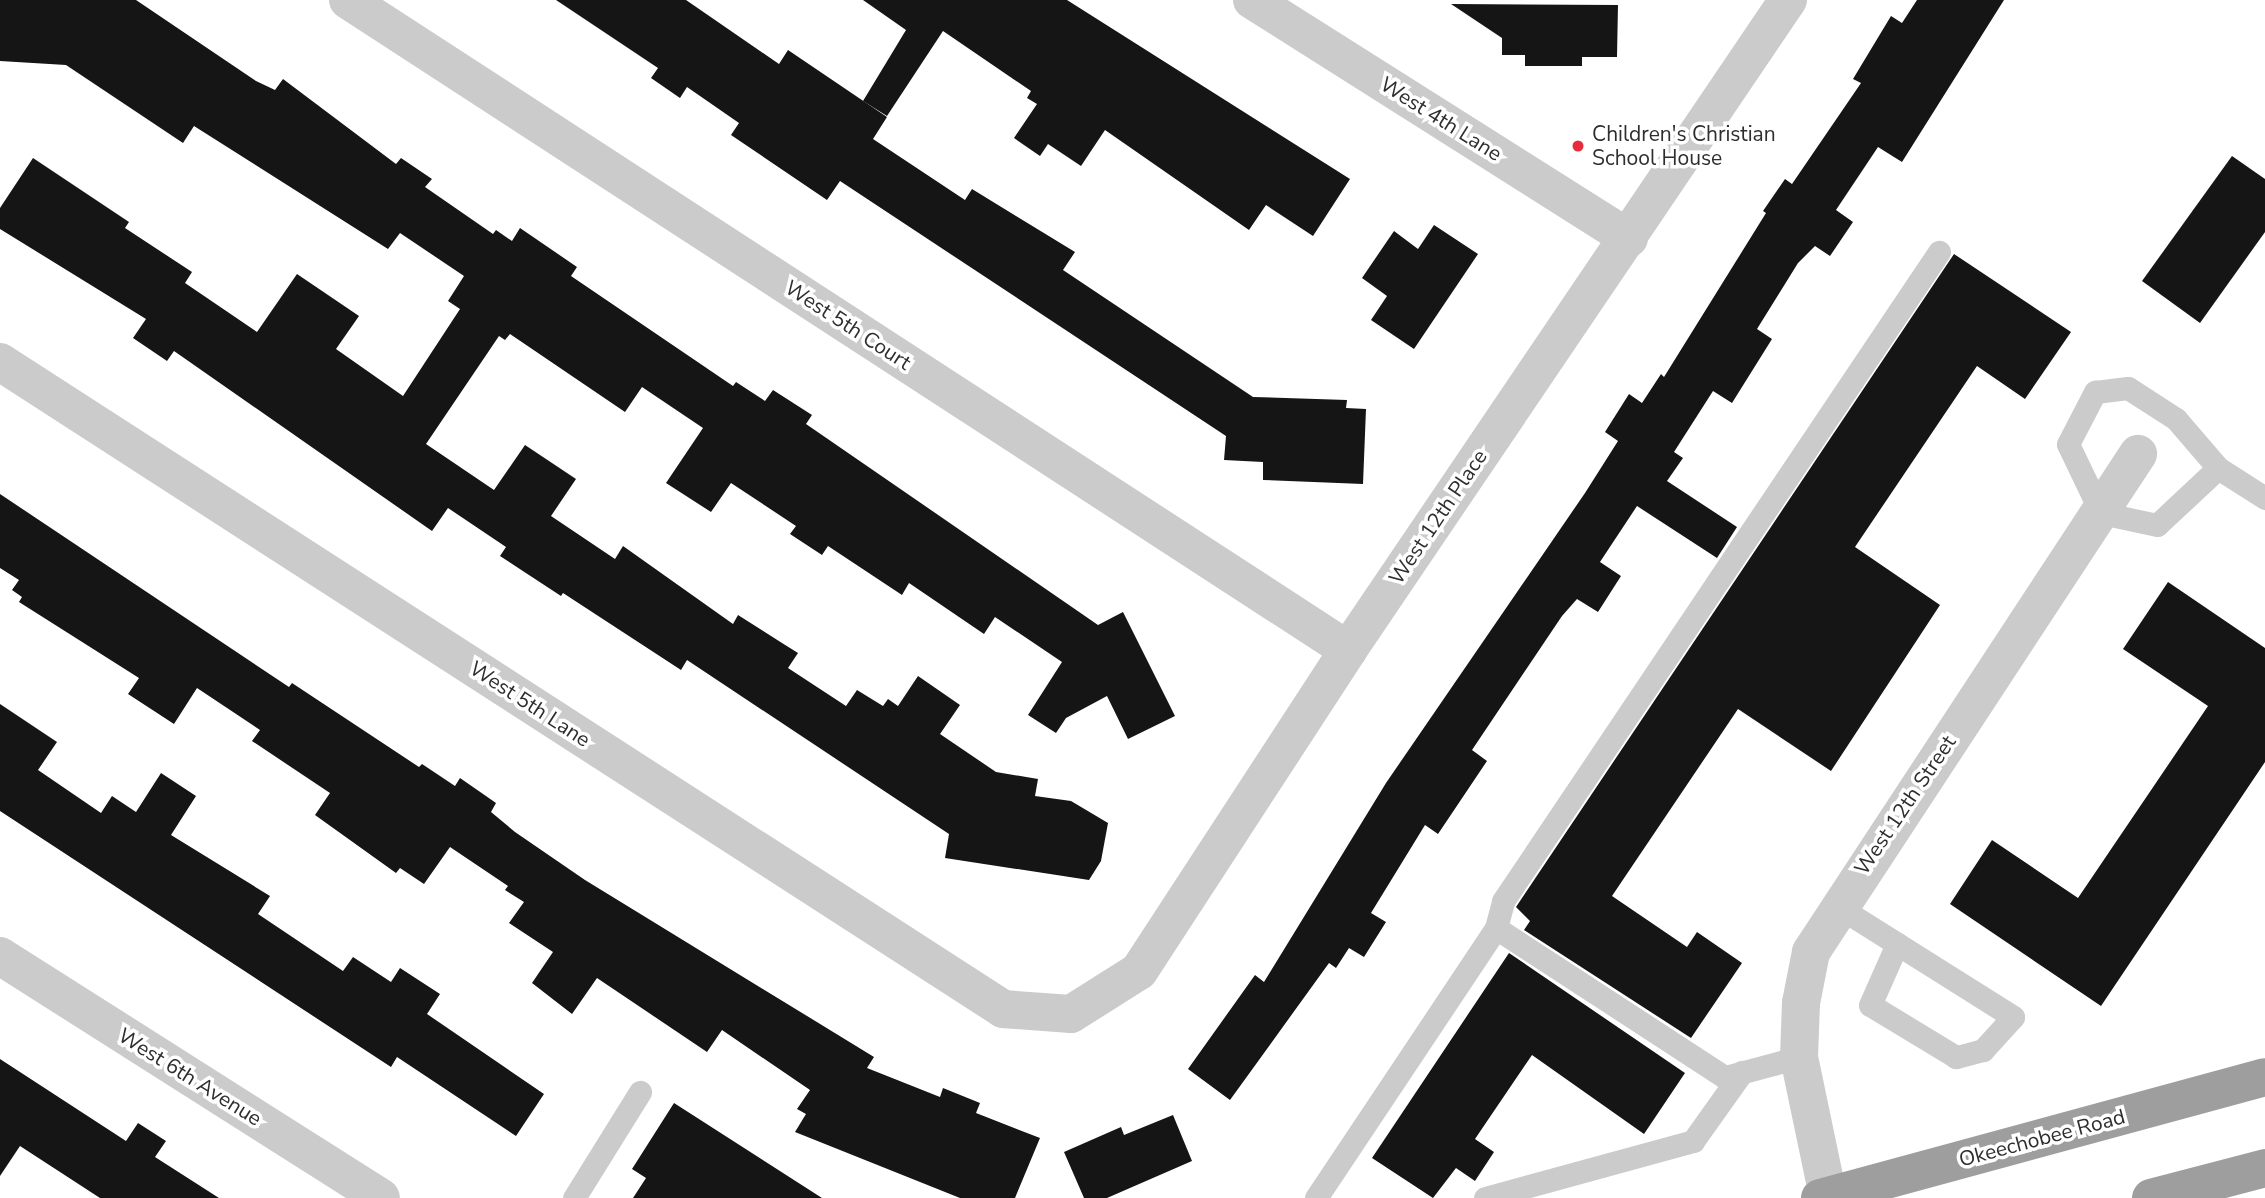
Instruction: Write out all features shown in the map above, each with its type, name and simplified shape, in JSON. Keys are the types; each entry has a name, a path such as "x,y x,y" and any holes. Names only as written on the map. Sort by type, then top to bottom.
{"highway":[{"name":"Okeechobee Road","path":"1825,1197 2265,1077"},
{"path":"2151,1198 2265,1168"}],"street":[{"name":"West 5th Court","path":"348,0 1348,650"},
{"name":"West 4th Lane","path":"1252,0 1629,238"},
{"name":"West 12th Place","path":"1071,1014 1139,971 1348,650 1629,238 1787,0"},
{"name":"West 5th Lane","path":"0,362 1003,1009 1071,1014"},
{"name":"West 12th Street","path":"1825,1197 1799,1057 1801,1003 1811,952 1837,906 2138,454"},
{"name":"West 6th Avenue","path":"0,956 381,1198"}],"lane":[{"path":"1316,1198 1496,928 1503,901 1939,252"},
{"path":"2218,468 2157,525 2101,513 2068,444 2095,392 2128,388 2176,419 2218,468 2265,498"},
{"path":"1837,906 2013,1017 1983,1050 1956,1057 1870,1005 1897,944"},
{"path":"1496,928 1725,1077 1799,1057"},
{"path":"1485,1198 1693,1141 1742,1072"},
{"path":"574,1198 640,1092"}],"building":[{"path":"0,0 136,0 256,81 275,90 283,79 396,164 401,158 432,179 425,187 493,234 496,230 512,241 520,228 577,267 571,276 733,386 736,382 765,401 773,390 812,415 806,424 1098,625 1123,612 1175,716 1128,739 1107,696 1066,718 1056,733 1028,715 1062,662 995,617 984,634 909,583 902,595 828,546 822,555 790,534 796,526 731,483 711,512 666,483 703,428 642,387 625,412 510,334 505,340 499,336 426,444 494,490 525,445 576,479 551,516 615,559 623,546 733,624 738,615 798,653 788,668 846,706 857,690 883,706 888,699 898,706 918,676 960,705 940,734 996,772 1038,779 1035,796 1071,801 1108,823 1101,861 1089,880 945,858 949,834 687,660 681,670 563,593 561,596 500,556 506,547 448,508 432,531 174,351 167,361 133,338 146,319 0,229 0,208 33,158 129,222 125,228 192,272 185,283 257,332 297,274 359,316 336,349 403,396 460,309 448,301 464,276 400,233 388,249 194,126 183,143 66,65 0,61"},
{"path":"556,0 686,0 779,64 788,50 887,117 873,139 965,200 972,189 1075,252 1063,270 1253,397 1347,400 1346,408 1366,409 1363,484 1263,480 1263,462 1224,460 1226,436 840,181 827,200 731,135 739,123 687,87 680,98 651,78 658,68"},
{"path":"863,0 1067,0 1350,179 1313,236 1266,205 1249,230 1105,130 1081,166 1048,144 1040,156 1014,138 1037,104 1027,98 1031,91 943,31 887,116 863,101 906,30"},
{"path":"1917,0 2004,0 1902,162 1878,147 1836,210 1853,222 1830,256 1815,246 1798,263 1757,329 1772,339 1732,403 1713,391 1674,452 1683,458 1667,481 1737,527 1717,558 1637,506 1600,562 1621,576 1598,612 1577,599 1562,616 1472,750 1487,761 1438,834 1425,825 1371,913 1386,922 1364,957 1349,948 1336,968 1329,963 1230,1100 1188,1069 1255,975 1264,982 1386,783 1585,493 1618,441 1605,432 1629,394 1642,403 1661,374 1664,377 1766,213 1763,211 1785,179 1792,184 1861,83 1853,79 1891,16 1902,23"},
{"path":"1451,4 1618,5 1617,57 1582,57 1582,66 1525,66 1525,55 1502,55 1502,38"},
{"path":"2232,156 2265,179 2265,232 2200,323 2142,281"},
{"path":"1434,225 1478,254 1414,349 1371,320 1387,296 1362,278 1394,231 1418,249"},
{"path":"1954,254 2071,332 2025,399 1977,366 1855,547 1940,605 1831,771 1738,709 1612,896 1687,947 1697,932 1742,963 1691,1038 1524,930 1530,921 1516,907"},
{"path":"0,494 289,687 292,683 419,767 422,764 455,786 460,778 496,803 491,812 515,832 585,880 874,1057 867,1068 940,1097 943,1088 980,1103 976,1113 1040,1138 1015,1198 960,1198 795,1132 806,1114 797,1109 810,1090 722,1030 707,1052 597,978 572,1014 532,983 553,952 509,923 524,902 505,890 508,886 450,847 424,884 400,868 396,873 315,815 330,793 252,741 260,730 197,688 174,724 128,694 139,678 19,602 22,597 12,590 19,580 0,568"},
{"path":"2168,582 2265,648 2265,762 2101,1006 1950,904 1992,840 2078,898 2208,706 2123,649"},
{"path":"0,704 57,742 38,770 101,813 112,796 136,812 161,773 196,796 171,835 270,896 258,914 343,971 353,957 391,982 400,968 440,994 427,1014 544,1094 516,1136 397,1057 391,1067 0,811"},
{"path":"1509,953 1685,1073 1644,1134 1532,1055 1475,1139 1494,1152 1475,1181 1456,1168 1433,1198 1372,1158"},
{"path":"0,1059 126,1141 138,1123 166,1141 155,1157 219,1198 100,1198 20,1146 0,1176"},
{"path":"674,1103 822,1198 633,1198 646,1178 632,1169"},
{"path":"1173,1115 1192,1161 1107,1198 1084,1198 1064,1152 1121,1127 1124,1135"}],"place":[{"name":"Children's Christian School House","path":"1578,146"}]}
